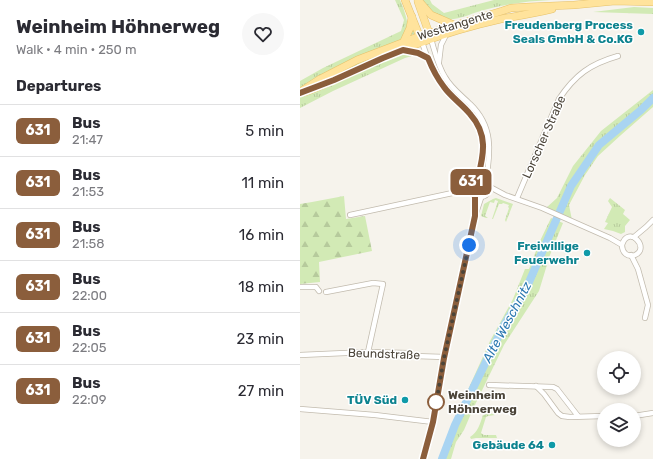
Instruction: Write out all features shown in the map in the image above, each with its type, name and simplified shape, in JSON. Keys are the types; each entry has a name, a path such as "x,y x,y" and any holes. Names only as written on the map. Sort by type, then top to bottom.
{"main road":[{"path":"405,0 421,39"},
{"path":"418,0 431,15 454,25"},
{"path":"418,0 430,36"},
{"name":"Westtangente","path":"300,93 320,79 357,60 404,41 421,39 454,25 511,8 574,5 615,1 653,2"},
{"name":"Westtangente","path":"430,36 446,35 500,19 574,5"},
{"path":"404,41 410,28 412,17"},
{"name":"Westtangente","path":"300,93 403,50 421,39"}],"street":[{"path":"439,64 441,45 446,35"},
{"path":"430,36 444,76 474,108 485,125 490,152 486,179 490,187 489,193"},
{"path":"421,39 434,72 444,88 470,114 477,123 481,132 484,152 478,177"},
{"path":"403,50 418,53 428,58"},
{"name":"Lorscher Straße","path":"517,198 558,99 567,86 588,68 618,56"},
{"path":"470,192 472,180 478,177 486,179"},
{"path":"457,192 470,186"},
{"path":"490,187 505,195"},
{"path":"350,215 457,192 470,192 481,198"},
{"path":"423,459 433,422 445,357 475,216 481,198 489,193 517,198 610,238 622,245"},
{"path":"475,196 475,216"},
{"path":"637,239 653,220"},
{"path":"610,238 624,240 627,238 637,239"},
{"path":"637,239 640,246 636,254 638,269 648,305 645,318"},
{"path":"624,240 622,245 623,251 628,255 636,254"},
{"path":"631,255 638,269"},
{"path":"326,292 373,283 383,284 368,352"},
{"path":"300,287 316,287 318,292"},
{"name":"Beundstraße","path":"300,355 368,352 445,357"},
{"path":"489,386 555,387 578,416"},
{"path":"536,386 560,414 566,416 597,416"},
{"path":"300,410 375,414 433,422"},
{"path":"641,415 653,413"}],"green space":[{"path":"395,0 400,0 402,4 409,34 412,26 415,33 410,36 412,56 333,91 300,108 300,81 323,68 401,31 404,20"},
{"path":"423,0 430,0 432,4 444,13 494,0 551,0 509,4 460,18 450,19 441,18 435,15 429,10"},
{"path":"634,7 653,8 653,14 593,12"},
{"path":"653,90 653,107 598,156 585,175 569,205 572,220 546,208 557,198 573,166 601,131"},
{"path":"480,179 487,184 488,187 483,194 480,195 473,190 472,187 477,180"},
{"path":"344,196 346,219 365,216 372,251 319,262 320,282 300,284 300,204"},
{"path":"496,198 513,204 506,222 505,220 509,205 503,203 499,204 492,219 498,201 495,200 494,203 490,202 485,216 488,218 481,216 484,204"},
{"path":"610,198 625,210 623,214 630,220 625,226 625,232 621,234 604,229 608,223 605,222 612,207 608,201"},
{"path":"551,218 563,223 550,255 539,291 504,345 464,430 456,442 451,459 440,459 448,434 490,341 513,299 525,269 529,269"},
{"path":"490,413 495,415 486,417 481,433 484,435 496,435 497,438 471,439 470,437 480,425 483,415"}],"waterway":[{"name":"Alte Weschnitz","path":"442,459 455,425 503,327 526,289 571,186 599,145 653,98"}],"bus line":[{"name":"631","path":"300,93 403,50 418,53 428,58 438,80 449,94 470,114 477,123 481,132 484,152 482,164 478,177 470,183 470,192 475,196 475,216 444,358 433,422 423,459"}],"place":[{"name":"Freudenberg Process Seals GmbH & Co.KG","path":"641,32"},
{"name":"Freiwillige Feuerwehr","path":"587,253"},
{"name":"TÜV Süd","path":"405,400"},
{"name":"Weinheim Höhnerweg","path":"436,402"},
{"name":"Gebäude 64","path":"552,445"}],"route":[{"path":"436,402 436,404 444,358 469,245"}]}
